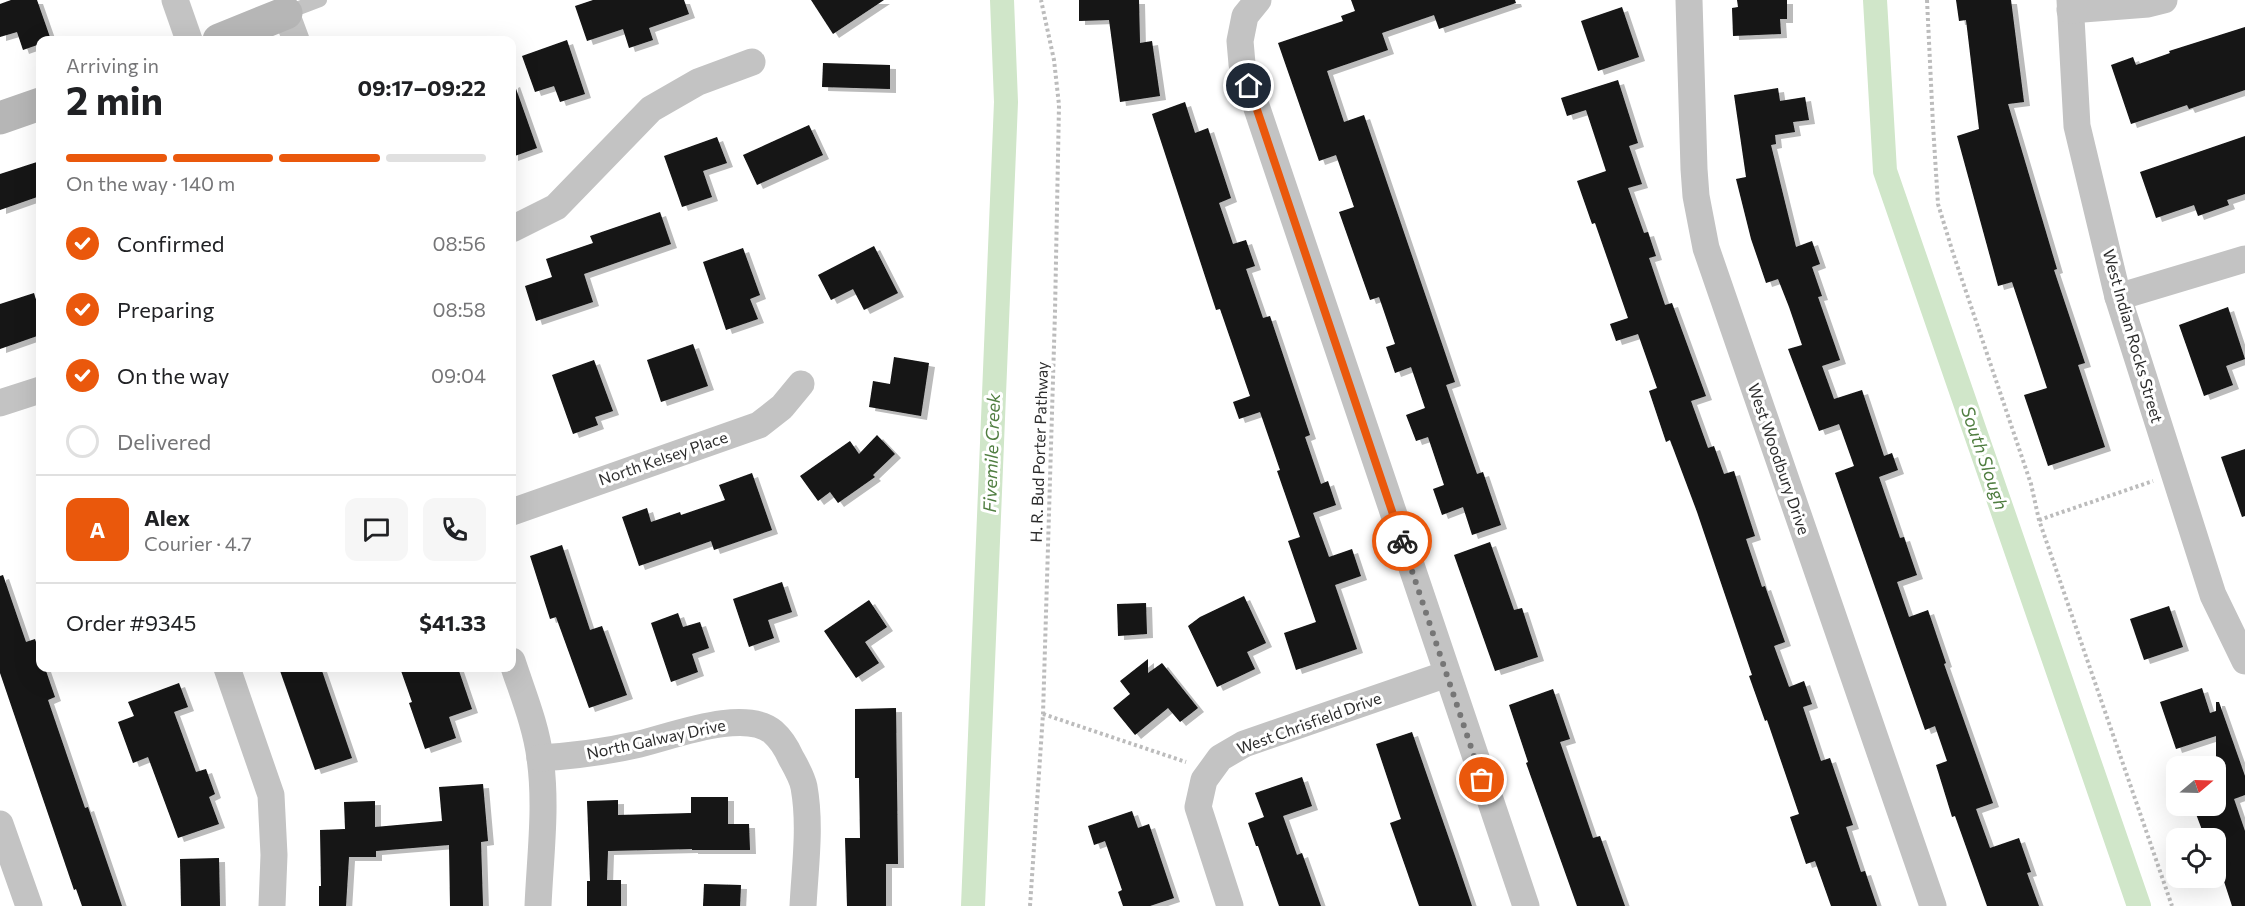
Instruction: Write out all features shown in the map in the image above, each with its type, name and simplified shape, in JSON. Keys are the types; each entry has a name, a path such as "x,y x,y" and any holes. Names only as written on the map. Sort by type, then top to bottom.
{"street":[{"path":"176,0 188,36"},
{"name":"West Woodbury Drive","path":"1689,0 1694,178 1706,248 1933,906"},
{"path":"2070,5 2148,4 2164,0"},
{"name":"West Indian Rocks Street","path":"2070,5 2078,126 2118,297 2212,595 2245,661"},
{"path":"1252,8 1240,40 1242,64 1526,906"},
{"path":"241,36 291,27"},
{"path":"516,227 556,207 651,109 698,82 752,62"},
{"path":"0,118 36,105"},
{"path":"2118,297 2245,259"},
{"name":"North Kelsey Place","path":"516,511 759,425 782,407 801,384"},
{"path":"0,403 36,391"},
{"path":"228,672 271,795 274,855 272,906"},
{"path":"516,672 540,758 542,805 538,906"},
{"name":"West Chrisfield Drive","path":"1230,906 1198,807 1204,780 1220,758 1244,744 1446,674"},
{"name":"North Galway Drive","path":"540,758 582,756 637,745 678,732 726,723 749,723 771,730 786,748 804,785 807,814 803,906"},
{"path":"0,824 29,906"}],"lane":[{"path":"291,27 320,0"}],"path":[{"name":"H. R. Bud Porter Pathway","path":"1030,906 1043,714 1059,105 1054,60 1041,0"},
{"path":"1927,0 1938,204 1956,264 2031,484 2039,520 2172,906"},
{"path":"2039,520 2154,480"},
{"path":"1043,714 1186,762"}],"building":[{"path":"11,0 37,0 50,36 36,36 36,45 23,50 17,32 0,37 0,4"},
{"path":"593,0 684,0 689,14 649,28 653,40 629,48 623,29 587,41 575,6"},
{"path":"811,0 884,0 833,34"},
{"path":"1079,0 1139,0 1140,43 1152,41 1160,96 1120,102 1109,20 1079,21"},
{"path":"1351,0 1515,0 1516,3 1439,29 1434,15 1382,33 1388,50 1327,71 1344,122 1364,115 1455,382 1446,385 1477,474 1483,472 1501,525 1472,535 1463,507 1442,515 1433,489 1444,485 1428,437 1416,441 1406,415 1425,408 1411,367 1395,373 1386,347 1395,344 1379,297 1370,300 1339,212 1354,207 1336,155 1319,161 1278,43 1343,21 1341,16 1355,11"},
{"path":"1737,0 1787,0 1787,19 1780,19 1781,34 1733,36 1732,8 1738,7"},
{"path":"1956,0 2011,0 2024,102 2008,104 2057,269 2054,270 2085,363 2078,365 2105,447 2048,466 2024,395 2047,388 2012,282 1998,286 1957,136 1979,129 1966,20 1959,21"},
{"path":"1622,7 1639,57 1598,71 1581,21"},
{"path":"2245,27 2245,90 2189,109 2187,105 2131,124 2111,65 2133,57 2136,65 2170,53 2169,51"},
{"path":"567,40 585,94 560,102 554,86 535,92 522,56"},
{"path":"823,63 890,65 890,89 822,87"},
{"path":"1618,80 1638,143 1629,146 1642,184 1628,188 1644,233 1648,232 1656,256 1649,258 1665,305 1672,303 1706,396 1691,401 1708,448 1714,446 1724,474 1734,471 1755,536 1746,539 1762,587 1765,586 1785,642 1774,646 1789,687 1804,681 1812,704 1803,707 1821,761 1830,758 1853,825 1846,827 1861,872 1865,871 1877,906 1831,906 1815,861 1806,864 1790,817 1799,814 1767,720 1765,721 1749,676 1752,675 1697,512 1670,440 1666,442 1649,391 1657,388 1638,334 1616,341 1610,324 1628,318 1595,223 1592,224 1577,181 1606,171 1586,110 1567,116 1561,98"},
{"path":"1778,88 1780,101 1805,97 1809,120 1793,122 1795,132 1775,135 1776,144 1771,145 1796,247 1812,241 1820,264 1812,267 1822,296 1818,297 1840,360 1822,366 1834,399 1862,390 1884,456 1892,453 1898,470 1879,477 1900,538 1904,537 1917,575 1897,582 1909,617 1928,610 1946,663 1944,664 1993,803 1976,809 1990,848 2019,838 2031,872 2027,873 2039,906 1987,906 1955,816 1952,817 1936,765 1947,761 1935,726 1925,730 1835,473 1854,466 1839,424 1819,431 1788,349 1802,345 1789,307 1778,279 1766,283 1751,239 1736,179 1746,177 1734,95"},
{"path":"516,89 537,148 516,156"},
{"path":"1185,102 1195,133 1208,128 1231,198 1219,203 1233,244 1246,240 1255,266 1246,269 1263,318 1270,316 1310,435 1305,437 1321,484 1328,481 1336,505 1313,513 1329,557 1352,549 1361,576 1335,585 1357,649 1296,670 1284,633 1316,622 1288,541 1300,537 1260,412 1239,419 1233,402 1250,396 1220,309 1216,310 1152,114"},
{"path":"809,125 823,155 757,185 743,155"},
{"path":"2245,136 2245,194 2227,200 2229,205 2198,216 2194,205 2156,218 2140,172"},
{"path":"717,137 727,163 703,171 712,197 682,207 664,156"},
{"path":"36,162 36,197 0,210 0,174"},
{"path":"660,212 671,244 584,274 593,302 536,321 525,286 552,277 546,259 593,243 590,236"},
{"path":"874,246 898,293 864,310 853,289 831,300 818,275"},
{"path":"743,248 760,295 750,299 758,319 726,330 703,262"},
{"path":"34,293 36,336 0,349 0,304"},
{"path":"2228,307 2245,359 2226,366 2233,385 2204,396 2179,325"},
{"path":"693,344 708,386 661,402 647,360"},
{"path":"894,357 929,363 921,416 869,407 873,381 890,384"},
{"path":"594,360 613,411 595,417 598,425 573,434 552,375"},
{"path":"877,435 895,454 873,475 875,477 838,503 830,492 818,501 800,476 850,441 859,454"},
{"path":"2245,449 2245,516 2242,517 2221,457"},
{"path":"752,473 772,530 714,550 711,541 639,566 622,517 647,508 651,522 680,512 681,515 725,500 719,485"},
{"path":"1490,542 1514,610 1522,608 1538,657 1495,671 1454,555"},
{"path":"562,545 590,630 602,626 627,695 589,708 556,617 550,619 530,556"},
{"path":"3,575 26,642 35,639 36,672 46,672 55,697 48,700 122,906 82,906 76,889 74,890 0,673 0,576"},
{"path":"782,582 792,612 768,620 774,638 749,647 733,599"},
{"path":"1244,596 1266,643 1247,652 1255,669 1217,687 1188,626 1200,617"},
{"path":"869,600 887,627 865,642 879,663 856,678 824,631"},
{"path":"1146,603 1147,634 1118,636 1117,604"},
{"path":"2169,606 2183,647 2144,660 2130,619"},
{"path":"678,613 683,627 700,622 709,648 692,654 698,672 671,682 651,623"},
{"path":"1148,659 1148,673 1162,663 1198,708 1180,722 1168,708 1135,735 1113,708 1130,694 1120,681"},
{"path":"280,672 322,672 352,758 315,770"},
{"path":"401,672 459,672 472,709 449,717 456,738 425,749 409,703 412,702"},
{"path":"179,683 188,707 174,712 196,772 206,769 215,794 209,797 219,824 178,838 148,757 133,763 118,722 134,716 128,702"},
{"path":"2202,688 2210,713 2216,711 2216,702 2219,702 2245,776 2245,795 2234,799 2245,831 2245,906 2232,906 2226,888 2226,828 2201,828 2197,816 2226,816 2226,756 2216,756 2216,736 2176,749 2160,702"},
{"path":"1553,689 1570,739 1560,742 1593,838 1600,836 1625,906 1577,906 1526,763 1528,762 1509,705"},
{"path":"896,708 898,864 886,864 886,906 847,906 845,838 860,838 859,778 855,778 855,709"},
{"path":"1412,732 1472,906 1419,906 1390,823 1401,819 1376,744"},
{"path":"1302,777 1312,806 1283,816 1297,855 1302,853 1321,906 1279,906 1248,823 1264,817 1255,793"},
{"path":"483,784 488,841 481,842 483,906 450,906 449,845 376,851 376,857 349,857 346,906 319,906 320,830 345,829 344,802 375,801 375,827 442,821 439,787"},
{"path":"691,797 728,797 728,824 749,824 750,850 608,851 607,880 621,880 621,906 587,906 587,881 590,881 587,801 618,800 618,815 691,813"},
{"path":"1132,811 1138,828 1149,824 1174,898 1150,906 1123,906 1118,892 1122,890 1105,841 1094,845 1088,826"},
{"path":"219,858 220,906 181,906 180,859"},
{"path":"704,884 741,885 740,906 703,906"}],"waterway":[{"name":"Fivemile Creek","path":"973,906 1006,102 1002,0"},
{"name":"South Slough","path":"1875,0 1885,171 2139,906"}],"way so far":[{"path":"1402,541 1482,780"}],"route":[{"path":"1249,86 1402,541"}]}
